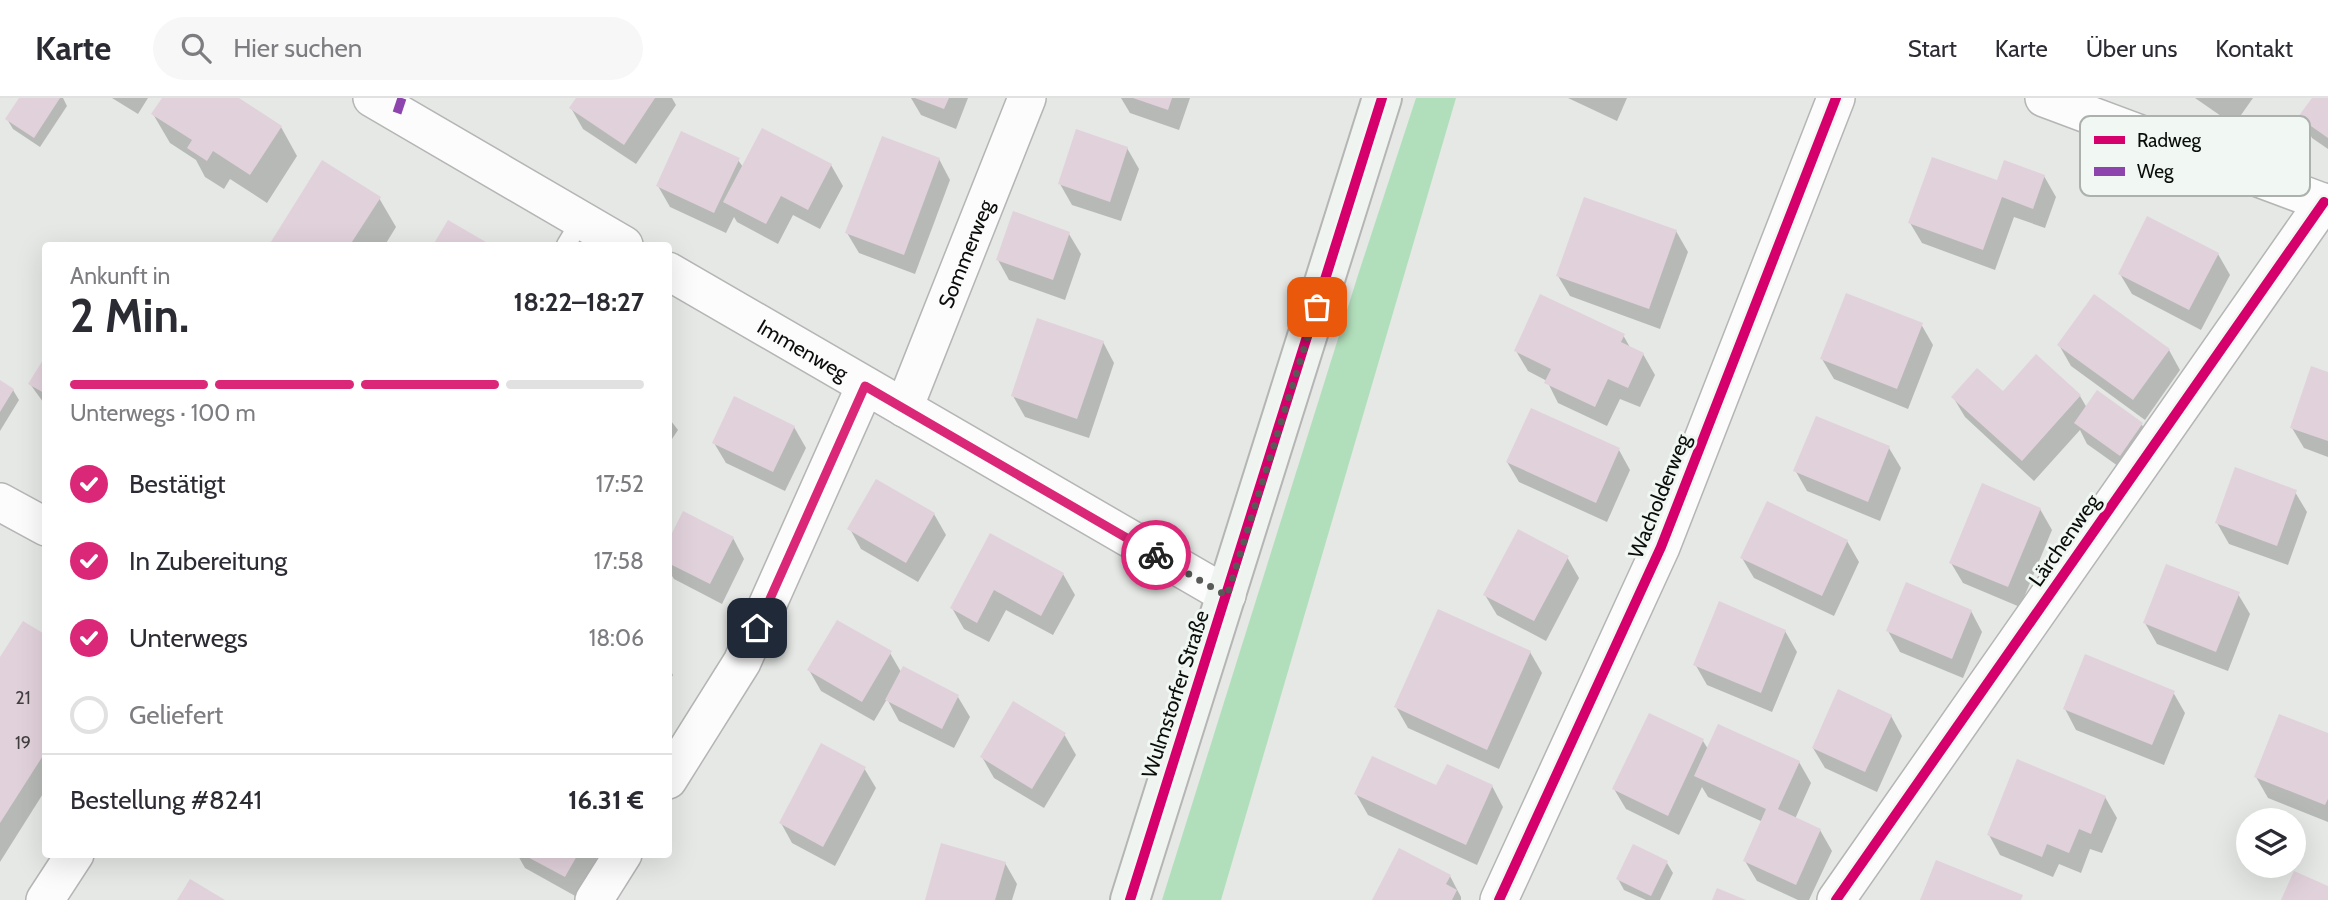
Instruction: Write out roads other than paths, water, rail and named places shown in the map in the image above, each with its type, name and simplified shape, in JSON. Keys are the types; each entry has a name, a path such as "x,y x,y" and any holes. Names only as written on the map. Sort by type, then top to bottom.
{"main road":[{"name":"Wulmstorfer Straße","path":"1130,900 1382,98"}],"street":[{"name":"Sommerweg","path":"904,408 1027,98"},
{"name":"Wacholderweg","path":"1499,900 1661,547 1836,98"},
{"path":"2044,98 2092,116"},
{"path":"390,103 574,233 612,242"},
{"path":"2307,196 2326,203"},
{"name":"Lärchenweg","path":"1836,900 2326,203"},
{"name":"Immenweg","path":"672,273 1227,596"},
{"path":"672,774 742,662 865,386"},
{"path":"0,502 42,525"},
{"path":"45,900 72,858"},
{"path":"594,900 620,858"}]}
